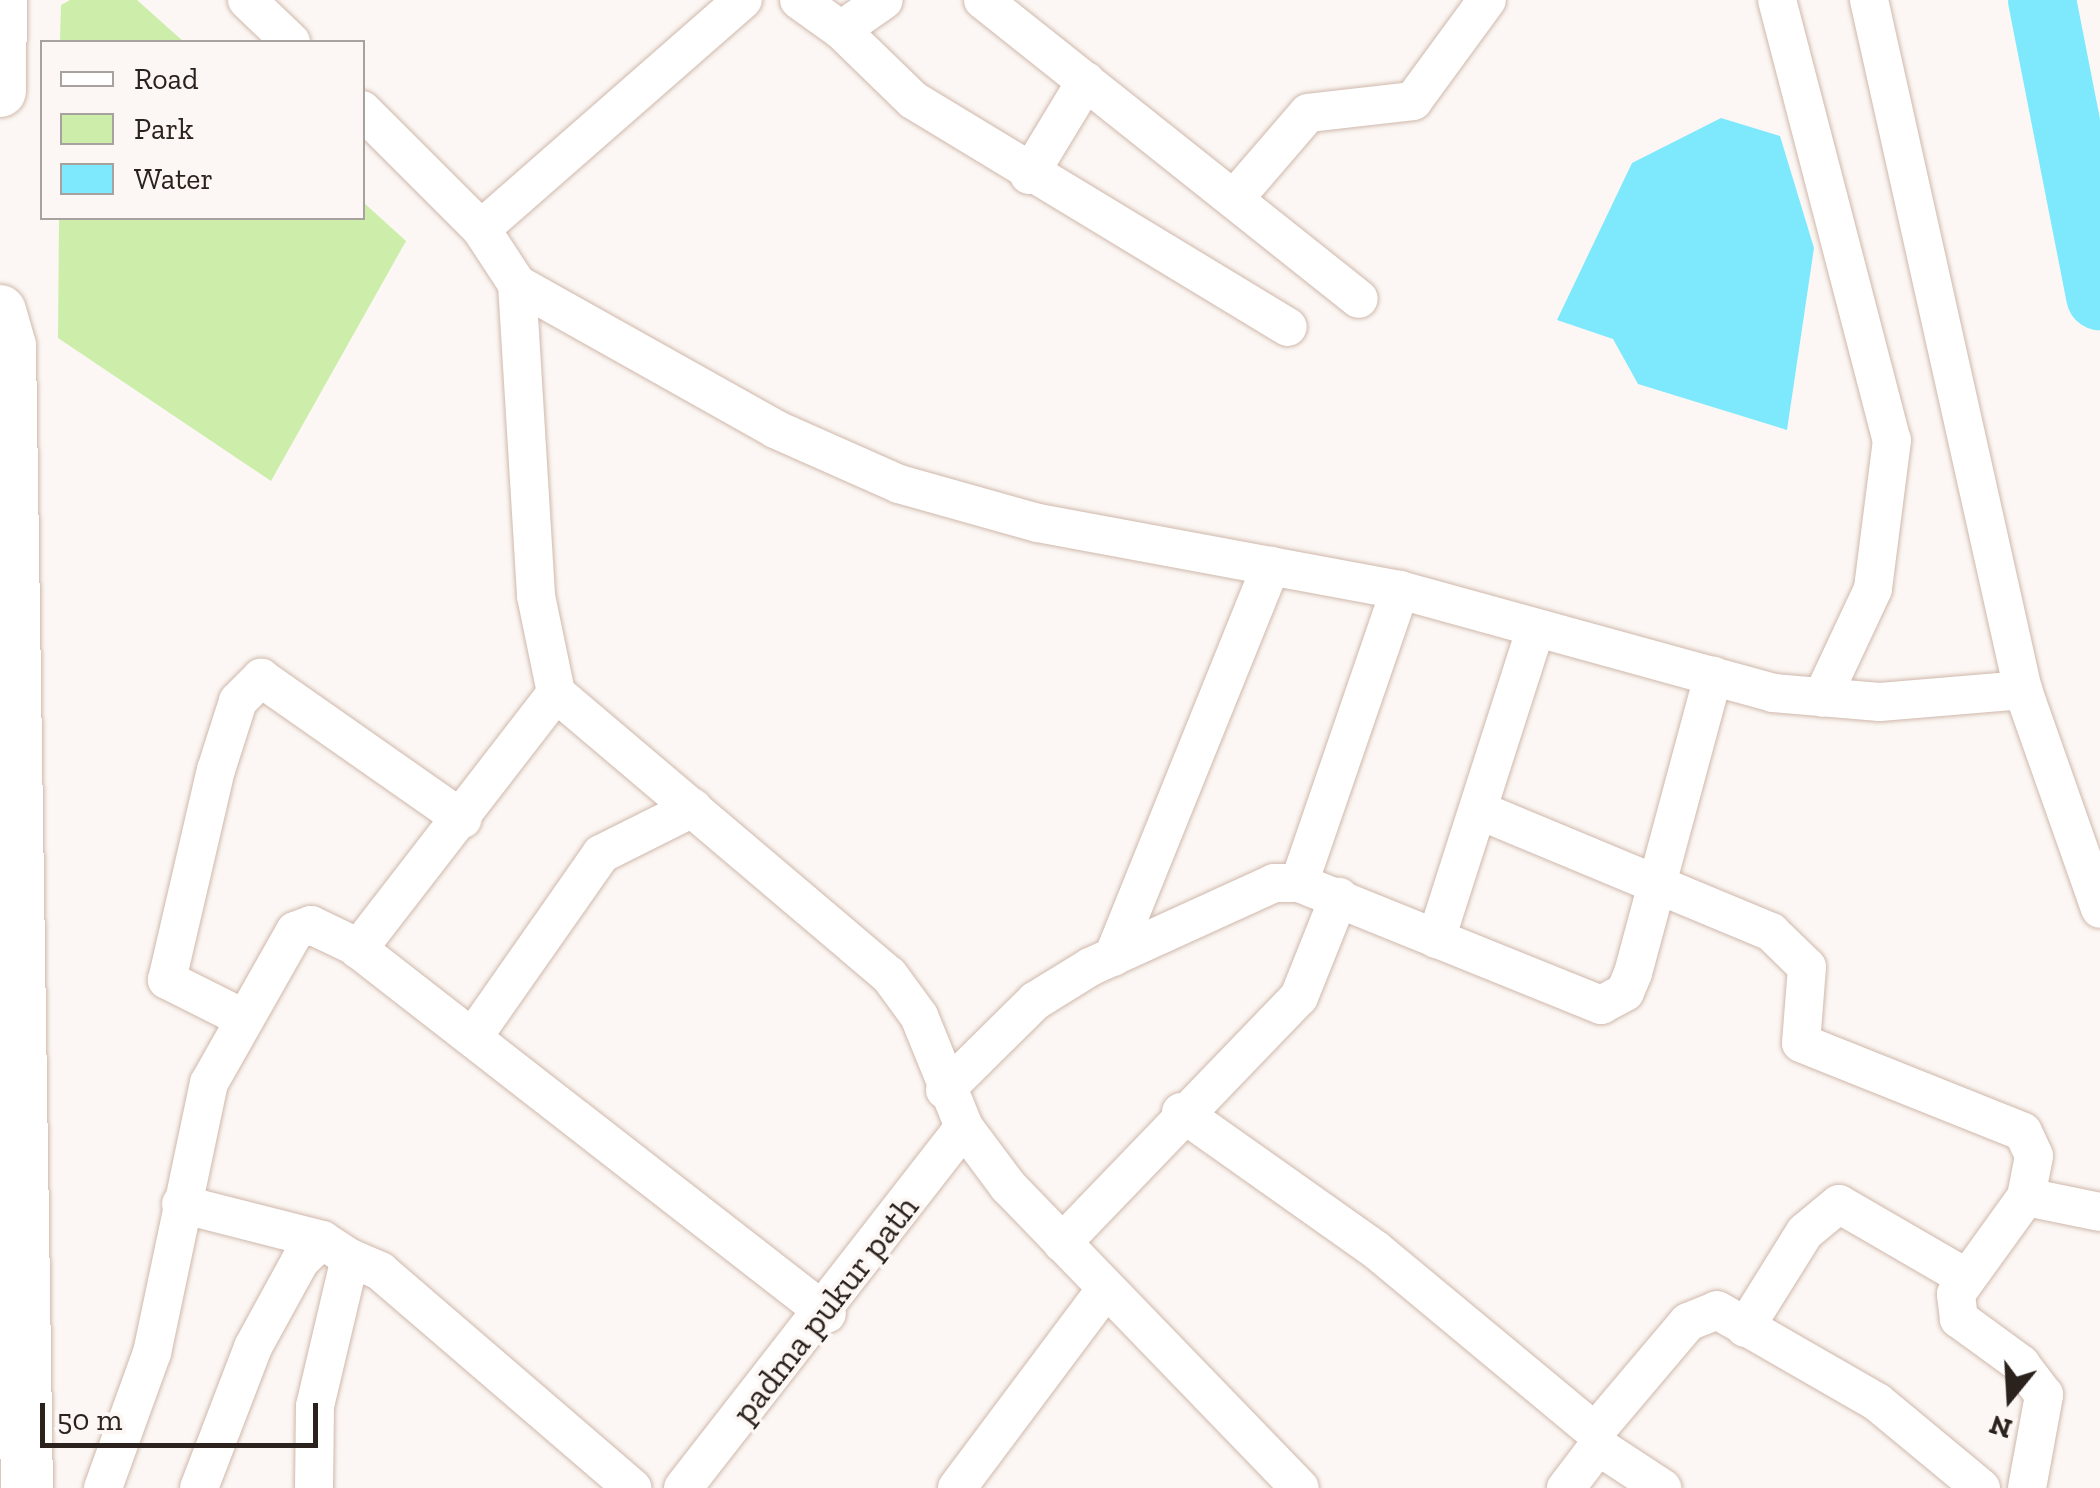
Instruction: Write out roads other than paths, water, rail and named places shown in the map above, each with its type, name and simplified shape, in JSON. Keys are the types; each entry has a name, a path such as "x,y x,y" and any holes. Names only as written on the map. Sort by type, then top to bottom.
{"street":[{"path":"0,0 0,91"},
{"path":"247,0 290,40"},
{"path":"481,229 743,0"},
{"path":"799,0 841,30 914,100 1029,175 1288,327"},
{"path":"841,30 884,0"},
{"path":"983,0 1359,300"},
{"path":"1234,199 1308,112 1412,101 1487,0"},
{"path":"1777,0 1892,440 1872,589 1822,698"},
{"path":"1869,0 2024,690 2100,909"},
{"path":"1029,175 1086,81"},
{"path":"365,113 481,229 517,284 776,429 899,484 1038,523 1400,590 1712,676 1822,698 2024,690"},
{"path":"517,284 536,596 556,693 889,975 919,1016 945,1090 964,1127 1062,1243 1281,1482"},
{"path":"0,311 10,346 28,1488"},
{"path":"1113,957 1271,566"},
{"path":"1298,883 1400,590"},
{"path":"1436,939 1483,812 1535,630"},
{"path":"945,1090 1035,1001 1113,957 1274,884 1298,883 1339,897 1436,939 1615,1003 1633,973 1655,878 1712,676"},
{"path":"241,1017 167,980 216,770 238,700 261,678 462,819"},
{"path":"358,948 462,819 556,693"},
{"path":"473,1037 601,854 693,808"},
{"path":"1483,812 1655,878 1795,950 1810,986 1801,1043 2023,1132 2034,1156 2026,1197 1965,1277 1958,1319 2021,1364 2044,1396 2027,1488"},
{"path":"1062,1243 1181,1112 1299,996 1339,897"},
{"path":"103,1488 152,1352 196,1118 241,1017 295,931 312,925 358,948 827,1314"},
{"path":"1181,1112 1376,1250 1597,1439 1662,1488"},
{"name":"padma pukur path","path":"684,1488 827,1314 964,1127"},
{"path":"2026,1197 2057,1196 2100,1212"},
{"path":"181,1204 270,1219 380,1272 632,1488"},
{"path":"1746,1328 1805,1232 1839,1204 1965,1277"},
{"path":"199,1488 253,1347 300,1262 336,1249"},
{"path":"314,1488 315,1406 336,1249"},
{"path":"957,1488 1105,1290"},
{"path":"1566,1488 1597,1439 1697,1316 1717,1310 1877,1402 1981,1488"}],"water":[{"path":"1721,118 1780,136 1814,248 1787,430 1638,384 1613,339 1557,320 1632,163"}],"waterway":[{"path":"2042,0 2100,296"}]}
